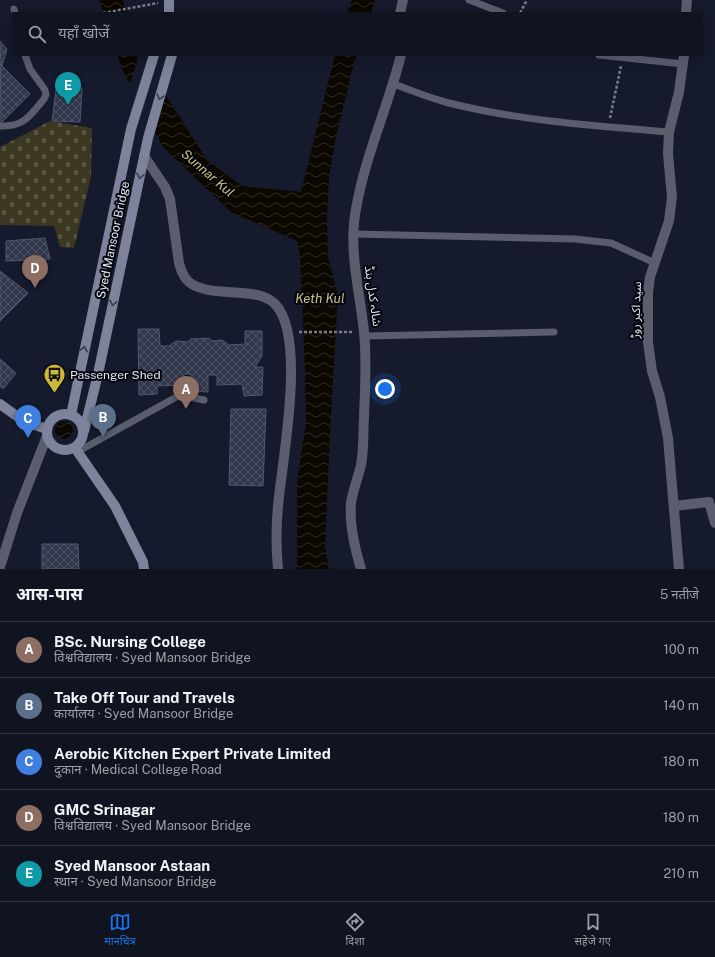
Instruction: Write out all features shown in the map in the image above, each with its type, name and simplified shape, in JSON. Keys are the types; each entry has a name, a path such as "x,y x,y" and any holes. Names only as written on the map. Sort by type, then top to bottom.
{"main road":[{"path":"169,0 169,12"},
{"path":"71,415 131,129 154,56"},
{"name":"Syed Mansoor Bridge","path":"84,431 98,374 148,138 171,57"},
{"path":"0,404 25,422 47,432"},
{"path":"63,414 71,415 77,418 82,424 84,431 76,450 62,450 56,448 51,443 47,432 50,422 56,416 63,414"},
{"path":"76,450 115,506 143,562 144,569"}],"street":[{"path":"400,12 403,0"},
{"path":"686,12 687,0"},
{"name":"شالہ کدل بنڈ","path":"361,569 353,534 351,505 361,465 365,375 365,336 356,275 353,234 362,182 394,84 401,56"},
{"name":"سید اکبر روڑ","path":"678,569 668,438 652,371 648,342 648,293 650,277 669,221 672,197 668,154 669,132 684,60"},
{"path":"144,156 165,187 170,199 179,263 188,282 209,290 256,295 267,298 274,302 285,319 290,349 291,376 289,415 278,505 276,544 278,569"},
{"path":"0,568 17,513 47,432"},
{"path":"674,506 712,502 715,523"}],"lane":[{"path":"469,0 500,12"},
{"path":"0,126 15,126 21,124 46,95 30,69 25,56"},
{"path":"608,56 684,60"},
{"path":"394,84 448,103 510,115 574,124 669,132"},
{"path":"353,234 575,239 611,243 631,251 655,264"},
{"path":"365,336 554,332"},
{"path":"76,450 180,395 204,400"}],"path":[{"path":"108,12 169,0"},
{"path":"521,12 527,0"},
{"path":"608,127 623,58"},
{"path":"297,332 352,332"}],"green space":[{"path":"50,121 92,128 91,176 74,248 60,247 54,226 0,225 0,147"}],"water":[{"path":"99,0 123,0 126,12 104,12"},
{"path":"352,0 375,0 371,12 347,12"},
{"name":"Keth Kul","path":"117,56 141,56 207,160 242,186 301,192 335,56 357,56 336,137 329,177 327,218 328,257 338,296 325,546 329,569 297,569 297,481 306,423 300,256 297,241 231,212 163,147 122,69"},
{"path":"64,421 70,424 73,430 70,436 64,439 58,436 55,430 58,424"}],"pier":[{"path":"139,56 143,56 165,92 153,132 129,87"}],"building":[{"path":"0,41 7,49 2,66 30,94 1,123"},
{"path":"82,88 80,122 52,121 56,89"},
{"path":"45,238 50,259 6,261 6,241"},
{"path":"0,271 28,293 0,321"},
{"path":"138,329 159,329 160,346 169,346 176,341 188,342 191,339 209,338 212,341 222,340 229,345 245,344 245,331 262,331 262,356 255,367 263,367 262,395 244,396 242,384 217,385 217,375 208,375 208,392 193,391 191,374 184,374 183,385 157,386 157,394 139,395"},
{"path":"0,359 16,373 3,389 0,386"},
{"path":"231,409 266,409 263,486 229,485"},
{"path":"42,544 78,544 79,569 42,569"}],"place":[{"name":"Syed Mansoor Astaan","path":"68,105"},
{"name":"GMC Srinagar","path":"35,288"},
{"name":"Passenger Shed","path":"54,394"},
{"name":"BSc. Nursing College","path":"186,409"},
{"name":"Take Off Tour and Travels","path":"103,437"},
{"name":"Aerobic Kitchen Expert Private Limited","path":"28,438"}],"water label":[{"name":"Sunnar Kul","path":"208,173"}]}
